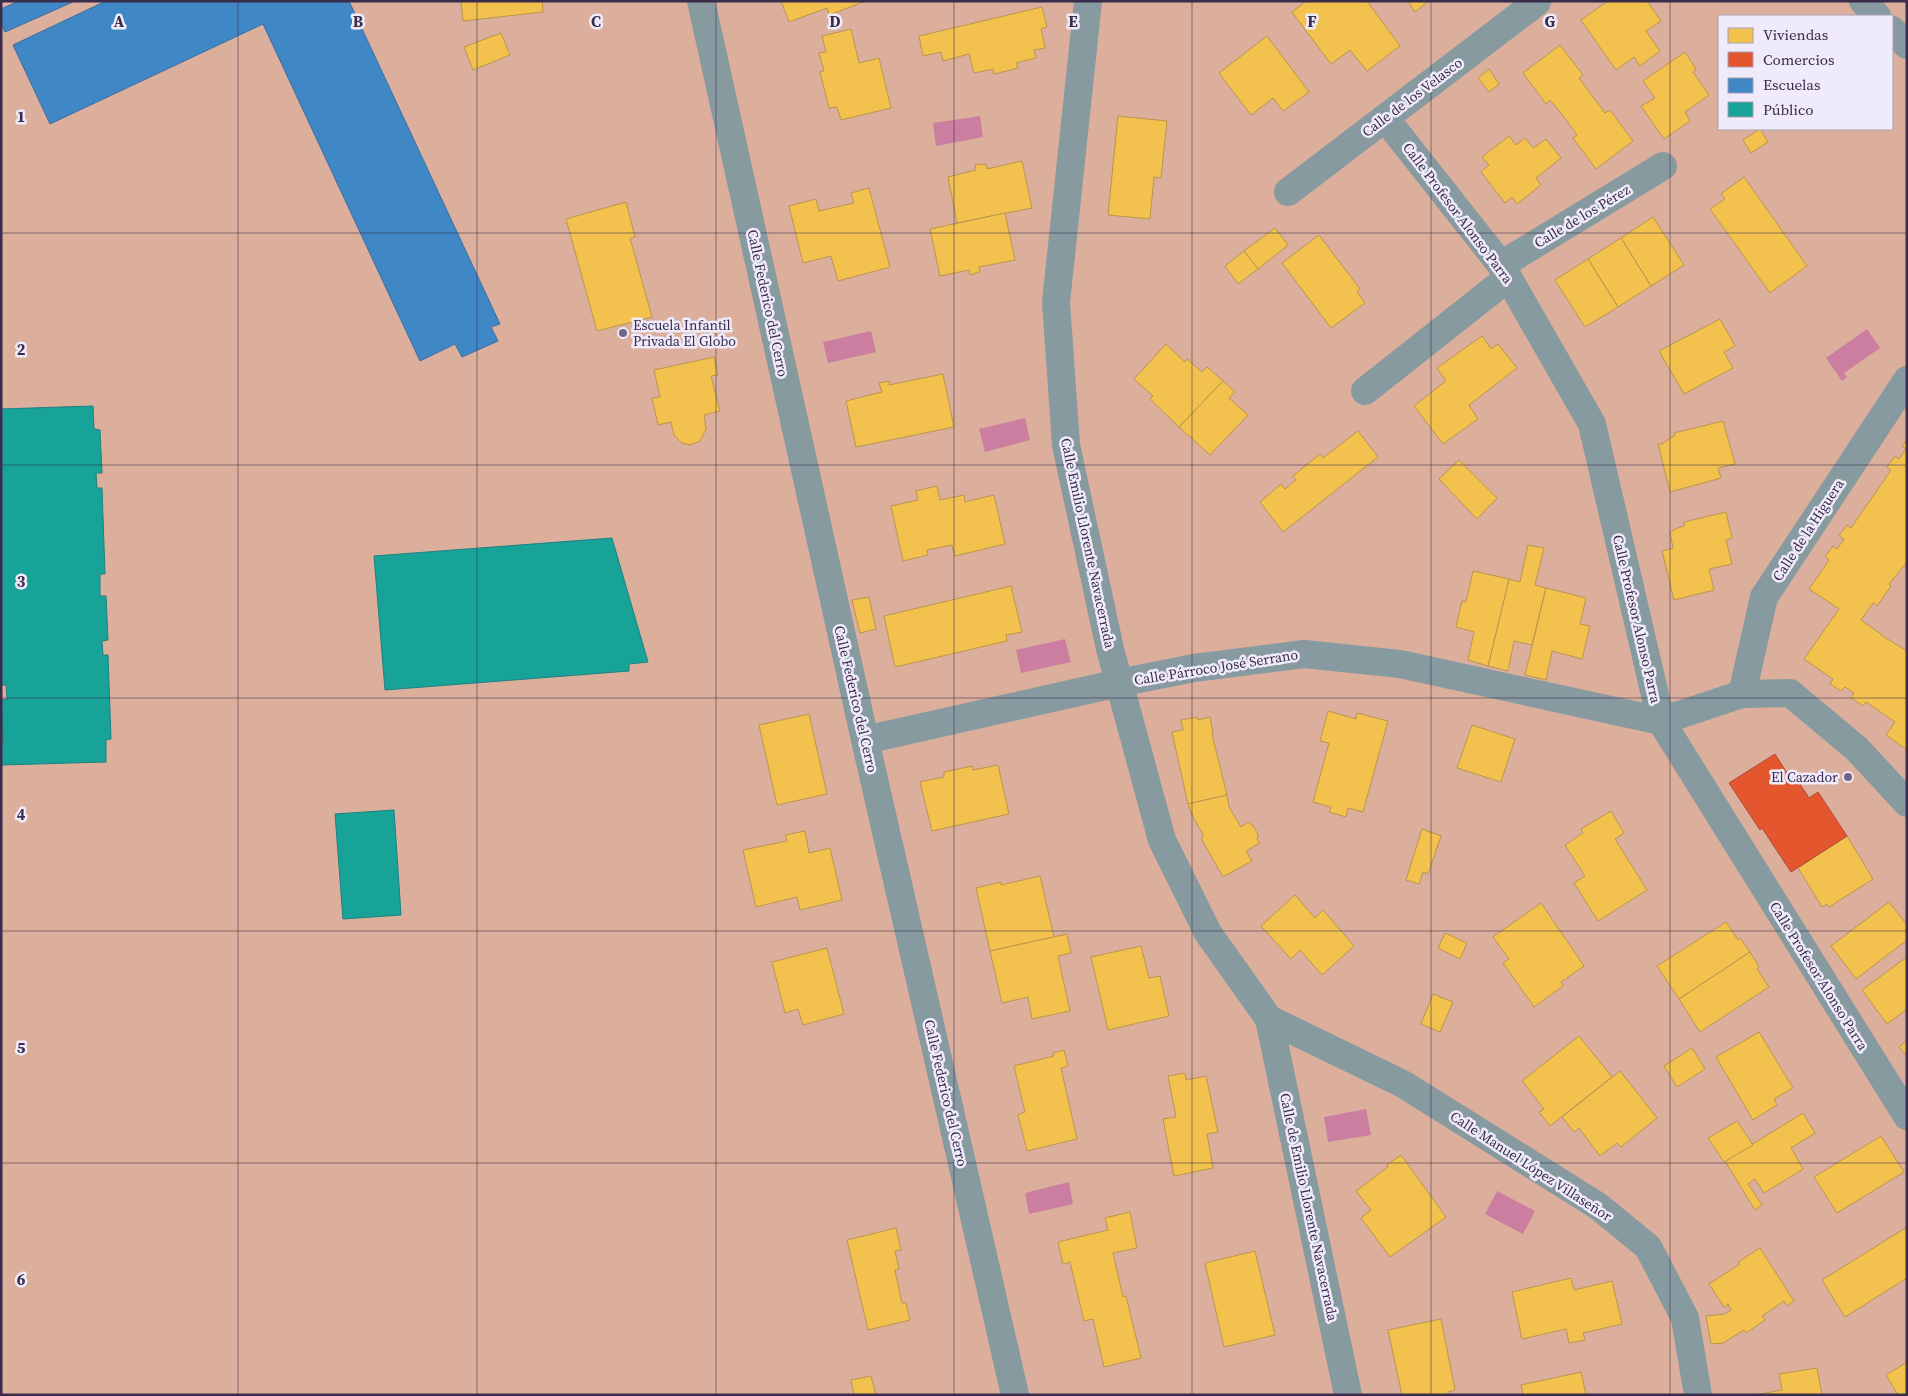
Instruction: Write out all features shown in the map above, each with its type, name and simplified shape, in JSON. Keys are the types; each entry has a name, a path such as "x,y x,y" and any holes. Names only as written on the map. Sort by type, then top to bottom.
{"street":[{"name":"Calle Federico del Cerro","path":"701,1 865,740 1015,1395"},
{"name":"Calle Emilio Llorente Navacerrada","path":"1088,1 1056,302 1066,445 1110,649 1162,840 1208,933 1269,1019"},
{"path":"1864,1 1876,15"},
{"name":"Calle de los Velasco","path":"1288,192 1536,2"},
{"path":"1893,31 1907,45"},
{"name":"Calle Profesor Alonso Parra","path":"1385,118 1505,271 1592,424 1660,721 1907,1116"},
{"name":"Calle de los Pérez","path":"1365,391 1505,271 1663,166"},
{"name":"Calle de la Higuera","path":"1742,694 1764,597 1907,380"},
{"name":"Calle Párroco José Serrano","path":"865,740 1194,668 1304,654 1400,664 1660,721"},
{"path":"1660,721 1742,694 1790,693 1857,749 1907,803"},
{"name":"Calle de Emilio Llorente Navacerrada","path":"1269,1019 1348,1395"},
{"name":"Calle Manuel López Villaseñor","path":"1269,1019 1403,1084 1598,1206 1648,1247 1685,1318 1698,1395"}],"shaded area":[{"path":"1,1 1907,1 1907,1395 1,1395"},
{"path":"980,116 983,137 936,146 933,123"},
{"path":"1867,329 1880,348 1844,373 1847,377 1842,381 1826,358"},
{"path":"871,331 876,352 828,363 823,342"},
{"path":"1025,418 1030,440 985,452 979,429"},
{"path":"1065,639 1071,662 1021,673 1016,650"},
{"path":"1366,1109 1371,1135 1328,1142 1324,1117"},
{"path":"1069,1182 1073,1204 1029,1214 1025,1193"},
{"path":"1497,1191 1535,1211 1523,1234 1485,1214"}],"building: Viviendas":[{"path":"461,1 542,1 543,12 463,21"},
{"path":"781,1 866,1 829,15 827,8 789,22"},
{"path":"1306,1 1367,1 1400,46 1367,71 1350,50 1331,64 1292,12"},
{"path":"1408,1 1429,1 1415,12"},
{"path":"1608,1 1647,1 1661,21 1646,31 1660,51 1640,66 1634,57 1616,70 1581,20"},
{"path":"1042,7 1047,27 1041,29 1045,48 1034,50 1036,58 1016,63 1018,68 994,74 993,69 974,73 969,54 943,61 941,52 923,56 919,36"},
{"path":"851,29 859,63 879,58 891,108 841,120 837,107 829,108 820,72 824,71 819,53 826,52 822,36"},
{"path":"501,33 510,55 473,70 464,47"},
{"path":"1267,36 1309,92 1283,111 1273,98 1251,115 1219,73"},
{"path":"1560,45 1583,75 1579,78 1605,113 1610,110 1633,141 1596,169 1573,138 1577,135 1564,117 1550,100 1546,104 1523,73"},
{"path":"1685,52 1696,69 1693,72 1709,95 1685,112 1690,121 1664,139 1641,106 1655,98 1643,81"},
{"path":"1489,69 1499,84 1489,92 1478,78"},
{"path":"1118,116 1167,121 1161,178 1154,177 1150,219 1108,215"},
{"path":"1761,130 1768,142 1751,153 1743,140"},
{"path":"1509,136 1516,145 1525,138 1533,148 1546,139 1561,158 1536,178 1541,185 1517,204 1512,197 1505,203 1481,172 1489,165 1482,157"},
{"path":"1022,161 1032,208 957,223 948,177 976,170 975,165 986,164 987,169"},
{"path":"1744,177 1807,266 1770,293 1710,209 1725,199 1721,194"},
{"path":"869,188 890,267 838,281 831,256 803,263 789,206 816,199 819,211 854,203 851,193"},
{"path":"626,202 635,237 630,238 652,317 597,331 566,219"},
{"path":"1005,213 1015,260 979,267 980,272 970,275 969,270 940,276 930,229"},
{"path":"1653,217 1684,265 1651,286 1621,238"},
{"path":"1275,228 1288,245 1258,269 1244,251"},
{"path":"1319,235 1360,289 1357,292 1365,303 1331,328 1282,263"},
{"path":"1621,238 1651,286 1618,307 1588,259"},
{"path":"1244,251 1258,269 1238,284 1225,266"},
{"path":"1588,259 1618,307 1585,327 1555,280"},
{"path":"1720,319 1735,346 1724,352 1733,368 1684,394 1659,351"},
{"path":"1482,336 1491,349 1498,344 1517,368 1469,405 1478,419 1443,444 1414,406 1446,381 1437,368"},
{"path":"1166,344 1185,362 1187,359 1202,372 1207,367 1223,381 1179,427 1150,399 1153,396 1134,379"},
{"path":"714,357 718,375 711,376 720,411 704,415 706,429 700,441 690,445 682,443 674,435 671,422 658,425 652,398 660,397 654,370"},
{"path":"943,374 954,427 856,447 846,401 882,392 879,383 889,381 889,385"},
{"path":"1223,381 1235,392 1229,398 1248,415 1210,455 1179,427"},
{"path":"1723,421 1735,464 1718,468 1721,478 1670,492 1658,444 1662,444 1675,435 1674,433"},
{"path":"1358,431 1378,457 1283,532 1260,502 1281,484 1285,489 1296,480 1293,476 1320,454 1323,458"},
{"path":"1907,439 1907,562 1889,584 1891,586 1877,606 1873,603 1861,620 1907,651 1907,750 1886,735 1895,722 1866,702 1863,706 1851,698 1854,693 1845,687 1841,691 1830,684 1833,679 1804,659 1839,609 1809,589 1829,560 1825,557 1833,546 1837,549 1844,539 1839,536 1847,525 1851,528 1891,470 1887,467 1895,456 1899,459 1906,449 1902,446"},
{"path":"1459,460 1497,498 1477,519 1439,479"},
{"path":"937,486 940,500 964,495 965,502 994,495 1005,544 955,556 952,545 927,550 928,555 903,561 891,506 918,500 916,491"},
{"path":"1726,512 1732,538 1726,540 1732,564 1709,569 1714,590 1674,600 1662,551 1673,548 1670,533 1684,526 1684,522"},
{"path":"1528,545 1544,548 1535,585 1546,588 1532,645 1514,641 1508,671 1488,666 1509,579 1520,582"},
{"path":"1473,571 1509,579 1488,666 1468,660 1474,632 1456,627 1462,601 1466,602"},
{"path":"1011,586 1022,632 1006,635 1007,641 895,667 884,616"},
{"path":"1546,588 1586,598 1580,624 1590,626 1582,659 1552,651 1546,680 1525,675"},
{"path":"869,597 876,629 860,633 852,600"},
{"path":"1328,711 1356,719 1357,713 1388,721 1363,812 1348,808 1346,817 1329,812 1331,807 1313,802 1329,743 1320,741"},
{"path":"809,714 827,794 777,805 759,725"},
{"path":"1197,717 1198,720 1210,717 1212,734 1227,795 1188,804 1172,732 1183,730 1181,720"},
{"path":"1472,725 1515,739 1501,782 1457,768"},
{"path":"998,765 1009,814 932,831 920,782 944,777 944,772 972,766 973,770"},
{"path":"1227,795 1229,807 1241,827 1248,822 1254,827 1260,843 1246,851 1252,861 1223,877 1201,838 1204,836 1188,804"},
{"path":"1611,811 1624,833 1615,839 1647,890 1598,921 1574,883 1585,876 1565,845 1583,833 1581,829"},
{"path":"1422,829 1441,836 1428,874 1423,872 1419,884 1406,880"},
{"path":"805,831 809,853 830,848 842,900 800,910 797,897 756,907 743,850 787,841 785,835"},
{"path":"1847,836 1873,879 1829,907 1827,904 1822,907 1798,868"},
{"path":"1040,876 1054,937 990,951 976,888 1001,882 1001,885"},
{"path":"1295,895 1315,918 1323,910 1354,946 1322,975 1300,950 1291,959 1261,926"},
{"path":"1889,902 1907,925 1907,940 1856,979 1831,946"},
{"path":"1541,903 1584,966 1561,982 1563,986 1534,1007 1503,963 1509,959 1493,937"},
{"path":"1726,922 1738,940 1740,938 1750,952 1679,999 1657,966"},
{"path":"1445,933 1467,943 1460,959 1438,948"},
{"path":"1067,934 1071,953 1058,956 1070,1011 1032,1019 1028,997 1002,1003 990,951"},
{"path":"1141,946 1149,978 1160,976 1169,1016 1108,1030 1091,957"},
{"path":"827,948 844,1014 803,1025 798,1009 785,1013 772,962"},
{"path":"1750,952 1759,967 1757,969 1769,987 1700,1032 1679,999"},
{"path":"1907,957 1907,1009 1887,1024 1862,990"},
{"path":"1433,994 1453,1002 1440,1032 1421,1024"},
{"path":"1759,1032 1793,1088 1774,1099 1777,1105 1753,1120 1716,1057"},
{"path":"1579,1036 1612,1077 1550,1126 1539,1112 1544,1109 1522,1081"},
{"path":"1907,1040 1907,1056 1899,1047"},
{"path":"1692,1048 1705,1069 1677,1087 1664,1066"},
{"path":"1064,1050 1068,1066 1061,1068 1077,1139 1027,1151 1018,1115 1025,1112 1014,1066 1054,1056 1053,1053"},
{"path":"1620,1071 1657,1118 1621,1147 1617,1143 1600,1156 1579,1128 1574,1132 1562,1117"},
{"path":"1185,1073 1186,1080 1206,1076 1218,1132 1207,1134 1213,1168 1174,1176 1163,1119 1176,1117 1168,1076"},
{"path":"1803,1113 1815,1133 1791,1148 1803,1169 1764,1193 1755,1179 1748,1184 1762,1205 1755,1210 1725,1161"},
{"path":"1737,1121 1753,1145 1724,1162 1708,1138"},
{"path":"1881,1136 1904,1172 1837,1213 1814,1177"},
{"path":"1401,1155 1446,1217 1390,1257 1361,1218 1371,1210 1356,1191"},
{"path":"1130,1212 1137,1248 1113,1253 1123,1297 1126,1296 1141,1358 1104,1367 1093,1319 1084,1321 1070,1262 1063,1264 1058,1242 1108,1230 1105,1218"},
{"path":"1907,1227 1907,1278 1845,1317 1822,1280"},
{"path":"896,1228 901,1250 895,1251 899,1269 895,1270 902,1303 906,1303 910,1320 868,1330 847,1240"},
{"path":"1760,1248 1794,1301 1787,1306 1784,1301 1762,1316 1765,1320 1746,1333 1744,1330 1723,1343 1711,1344 1706,1316 1725,1314 1731,1310 1728,1304 1724,1307 1709,1284 1740,1264 1738,1262"},
{"path":"1255,1251 1275,1335 1224,1347 1205,1263"},
{"path":"1571,1278 1574,1290 1612,1281 1622,1324 1583,1333 1585,1340 1569,1343 1566,1329 1522,1339 1512,1292"},
{"path":"1441,1319 1455,1390 1448,1392 1448,1395 1402,1395 1388,1330"},
{"path":"1907,1362 1907,1395 1898,1395 1886,1375"},
{"path":"1817,1368 1822,1395 1755,1395 1782,1390 1779,1374"},
{"path":"1581,1372 1586,1395 1523,1395 1521,1385"},
{"path":"871,1376 876,1395 854,1395 851,1380"}],"building: Comercios":[{"path":"1775,754 1794,784 1798,781 1809,798 1818,792 1847,836 1791,872 1729,783"}],"building: Escuelas":[{"path":"19,1 75,1 5,32 1,23 1,9"},
{"path":"106,1 349,1 500,324 491,327 498,341 462,357 455,344 420,361 263,24 50,124 13,45"}],"building: Público":[{"path":"93,406 94,429 100,430 102,473 96,473 97,488 102,488 105,574 100,574 100,596 106,596 108,640 102,641 103,655 108,655 111,739 106,740 106,762 1,765 1,743 3,743 1,700 7,699 6,685 1,685 1,409"},
{"path":"612,538 648,662 629,664 629,671 385,690 374,556"},
{"path":"394,810 401,915 343,919 335,814"}],"place":[{"name":"Escuela Infantil Privada El Globo","path":"623,333"},
{"name":"El Cazador","path":"1848,777"}]}
